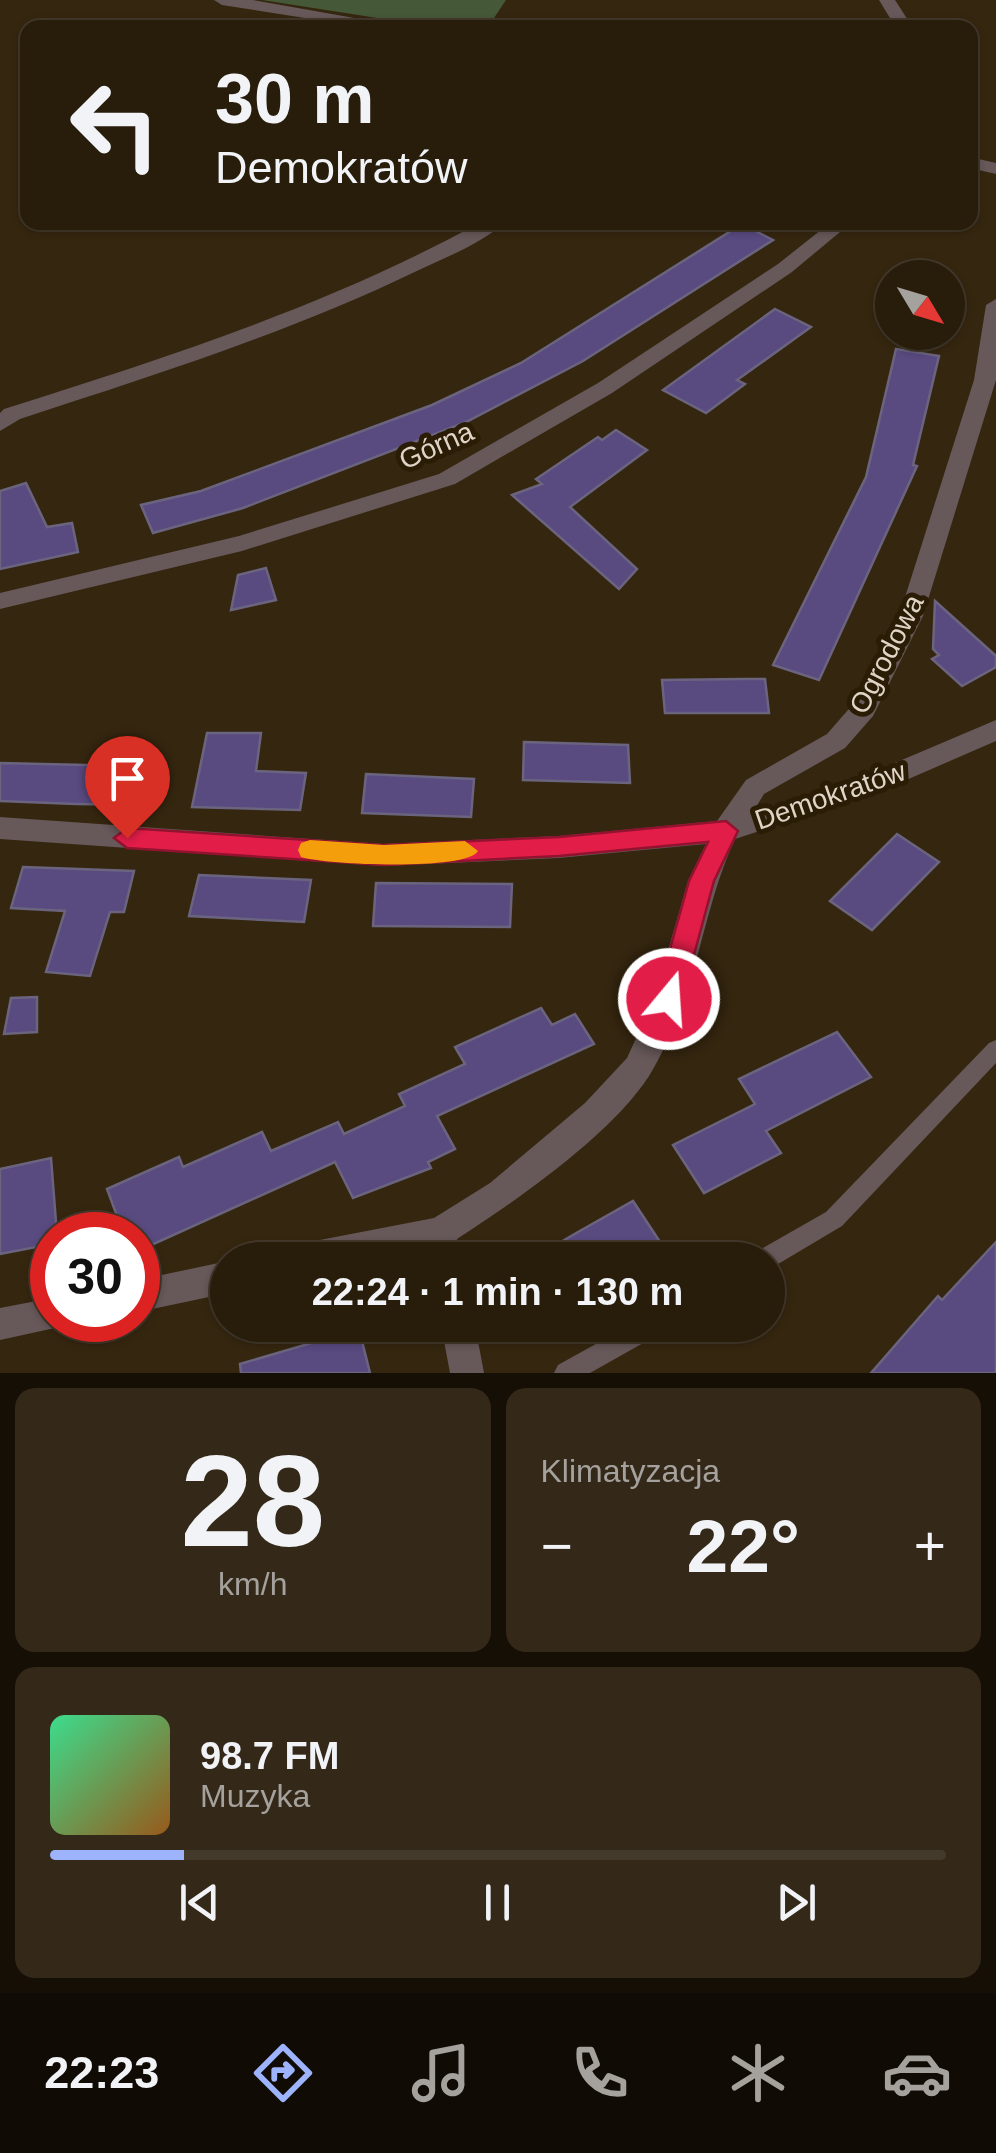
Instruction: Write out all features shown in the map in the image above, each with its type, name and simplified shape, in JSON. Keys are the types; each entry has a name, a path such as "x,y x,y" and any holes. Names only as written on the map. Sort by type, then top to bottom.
{"street":[{"path":"222,0 351,20"},
{"path":"0,424 12,414 296,320 372,289 481,230"},
{"name":"Górna","path":"0,600 242,543 447,479 605,388 785,268 833,230"},
{"name":"Ogrodowa","path":"447,1242 596,1113 638,1067 669,999 702,881 726,831 755,786 836,741 872,693 911,616 985,380 996,305"},
{"name":"Demokratów","path":"0,828 384,855 559,846 726,831 864,787 996,730"},
{"path":"160,1291 210,1281"},
{"path":"0,1324 30,1318"},
{"path":"461,1342 467,1373"}],"lane":[{"path":"785,1248 834,1219 996,1049"},
{"path":"566,1373 622,1342"}],"green space":[{"path":"262,0 506,0 493,20 390,20"}],"building":[{"path":"732,230 754,230 773,240 583,361 466,422 243,508 153,533 141,505 201,491 432,405 521,363"},
{"path":"775,309 811,327 737,380 745,384 706,413 663,390"},
{"path":"896,350 939,356 913,465 917,466 819,680 773,665 866,477"},
{"path":"616,430 647,450 570,507 637,569 619,589 512,495 542,484 536,479 598,437 602,440"},
{"path":"26,483 47,527 72,523 78,552 0,569 0,491"},
{"path":"266,568 276,600 231,610 238,575"},
{"path":"935,601 996,656 996,667 962,686 932,659 939,655 933,649"},
{"path":"765,679 769,713 665,713 662,680"},
{"path":"207,733 261,733 256,771 306,773 300,810 192,807"},
{"path":"524,742 628,745 630,783 523,780"},
{"path":"0,763 141,767 132,805 76,804 0,801"},
{"path":"366,774 474,779 471,817 362,813"},
{"path":"897,834 939,862 872,930 830,901"},
{"path":"23,867 134,871 124,912 110,912 90,976 46,972 65,911 11,908"},
{"path":"199,875 311,880 304,922 189,916"},
{"path":"376,883 512,884 510,927 373,926"},
{"path":"37,997 37,1032 4,1034 11,998"},
{"path":"541,1008 552,1025 575,1014 594,1044 437,1116 455,1149 428,1162 431,1168 353,1198 335,1162 160,1241 160,1212 116,1212 107,1189 179,1157 183,1167 262,1132 271,1151 338,1122 344,1134 405,1106 399,1094 465,1064 455,1047"},
{"path":"837,1032 871,1077 766,1131 781,1153 704,1193 673,1145 755,1104 739,1079"},
{"path":"51,1158 55,1212 30,1212 30,1248 0,1254 0,1169"},
{"path":"633,1201 660,1242 561,1242"},
{"path":"996,1242 996,1373 871,1373 938,1296 942,1300"},
{"path":"315,1342 362,1342 370,1373 241,1373 240,1364"}],"slow traffic":[{"path":"310,850 384,855 465,851"}],"route":[{"path":"127,838 384,855 559,846 726,831 702,881 690,936 669,999"}]}
